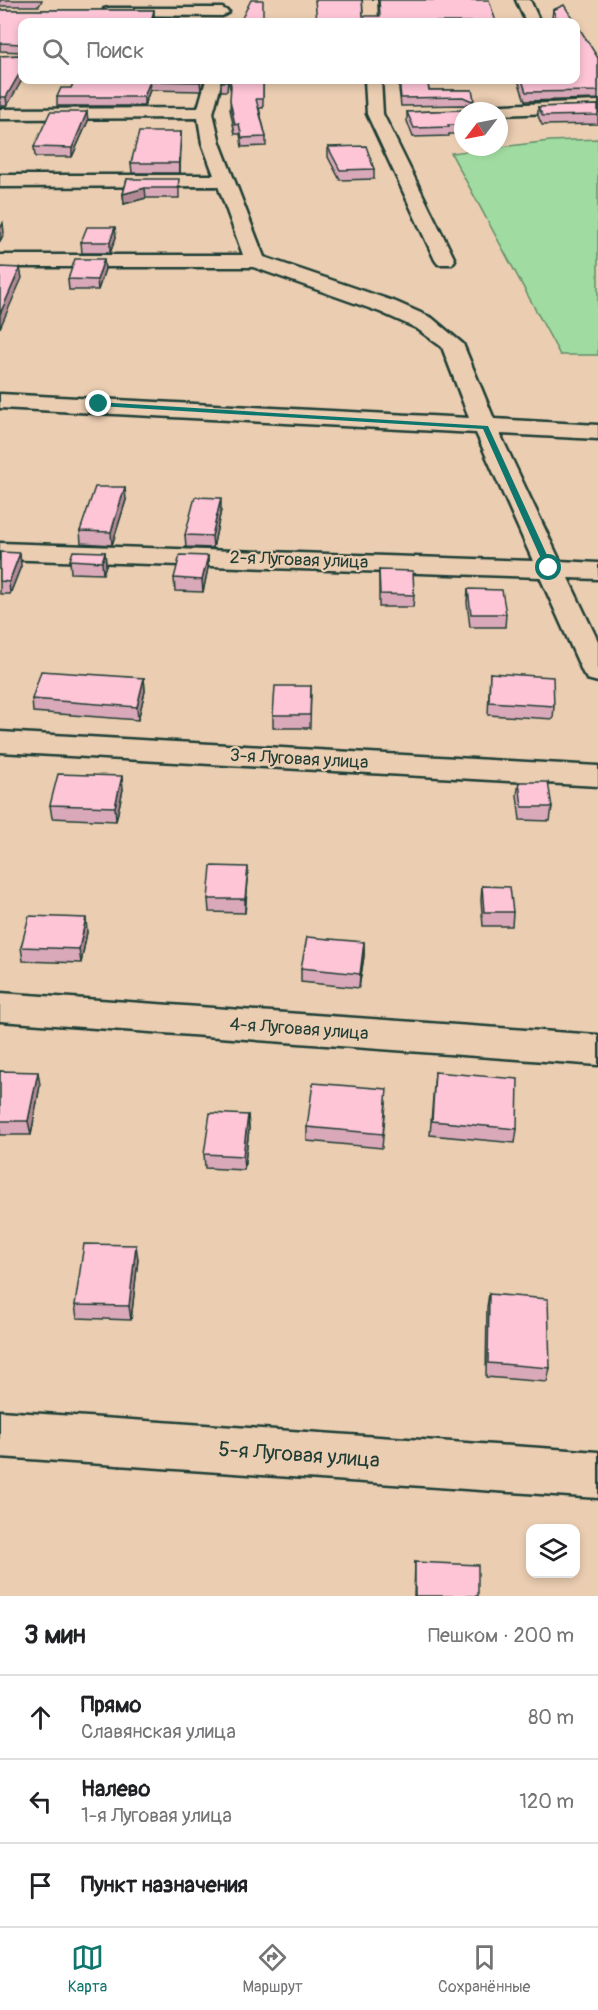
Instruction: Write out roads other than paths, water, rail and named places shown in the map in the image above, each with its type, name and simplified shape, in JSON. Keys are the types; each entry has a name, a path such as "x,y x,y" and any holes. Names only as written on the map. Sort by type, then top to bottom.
{"street":[{"path":"370,0 371,18"},
{"path":"523,0 531,18"},
{"path":"93,12 222,11"},
{"path":"213,84 205,113 223,180 255,261"},
{"path":"373,84 375,114 445,260"},
{"path":"562,89 570,107"},
{"path":"508,110 598,106"},
{"path":"0,114 205,113"},
{"path":"375,114 398,114"},
{"path":"0,181 223,180"},
{"path":"0,261 255,261 324,287 388,307 424,323 452,344 485,427 598,673"},
{"path":"0,401 598,432"},
{"name":"2-я Луговая улица","path":"0,551 598,571"},
{"name":"3-я Луговая улица","path":"0,742 598,776"},
{"name":"4-я Луговая улица","path":"0,1007 598,1050"},
{"name":"5-я Луговая улица","path":"0,1434 598,1475"}]}
